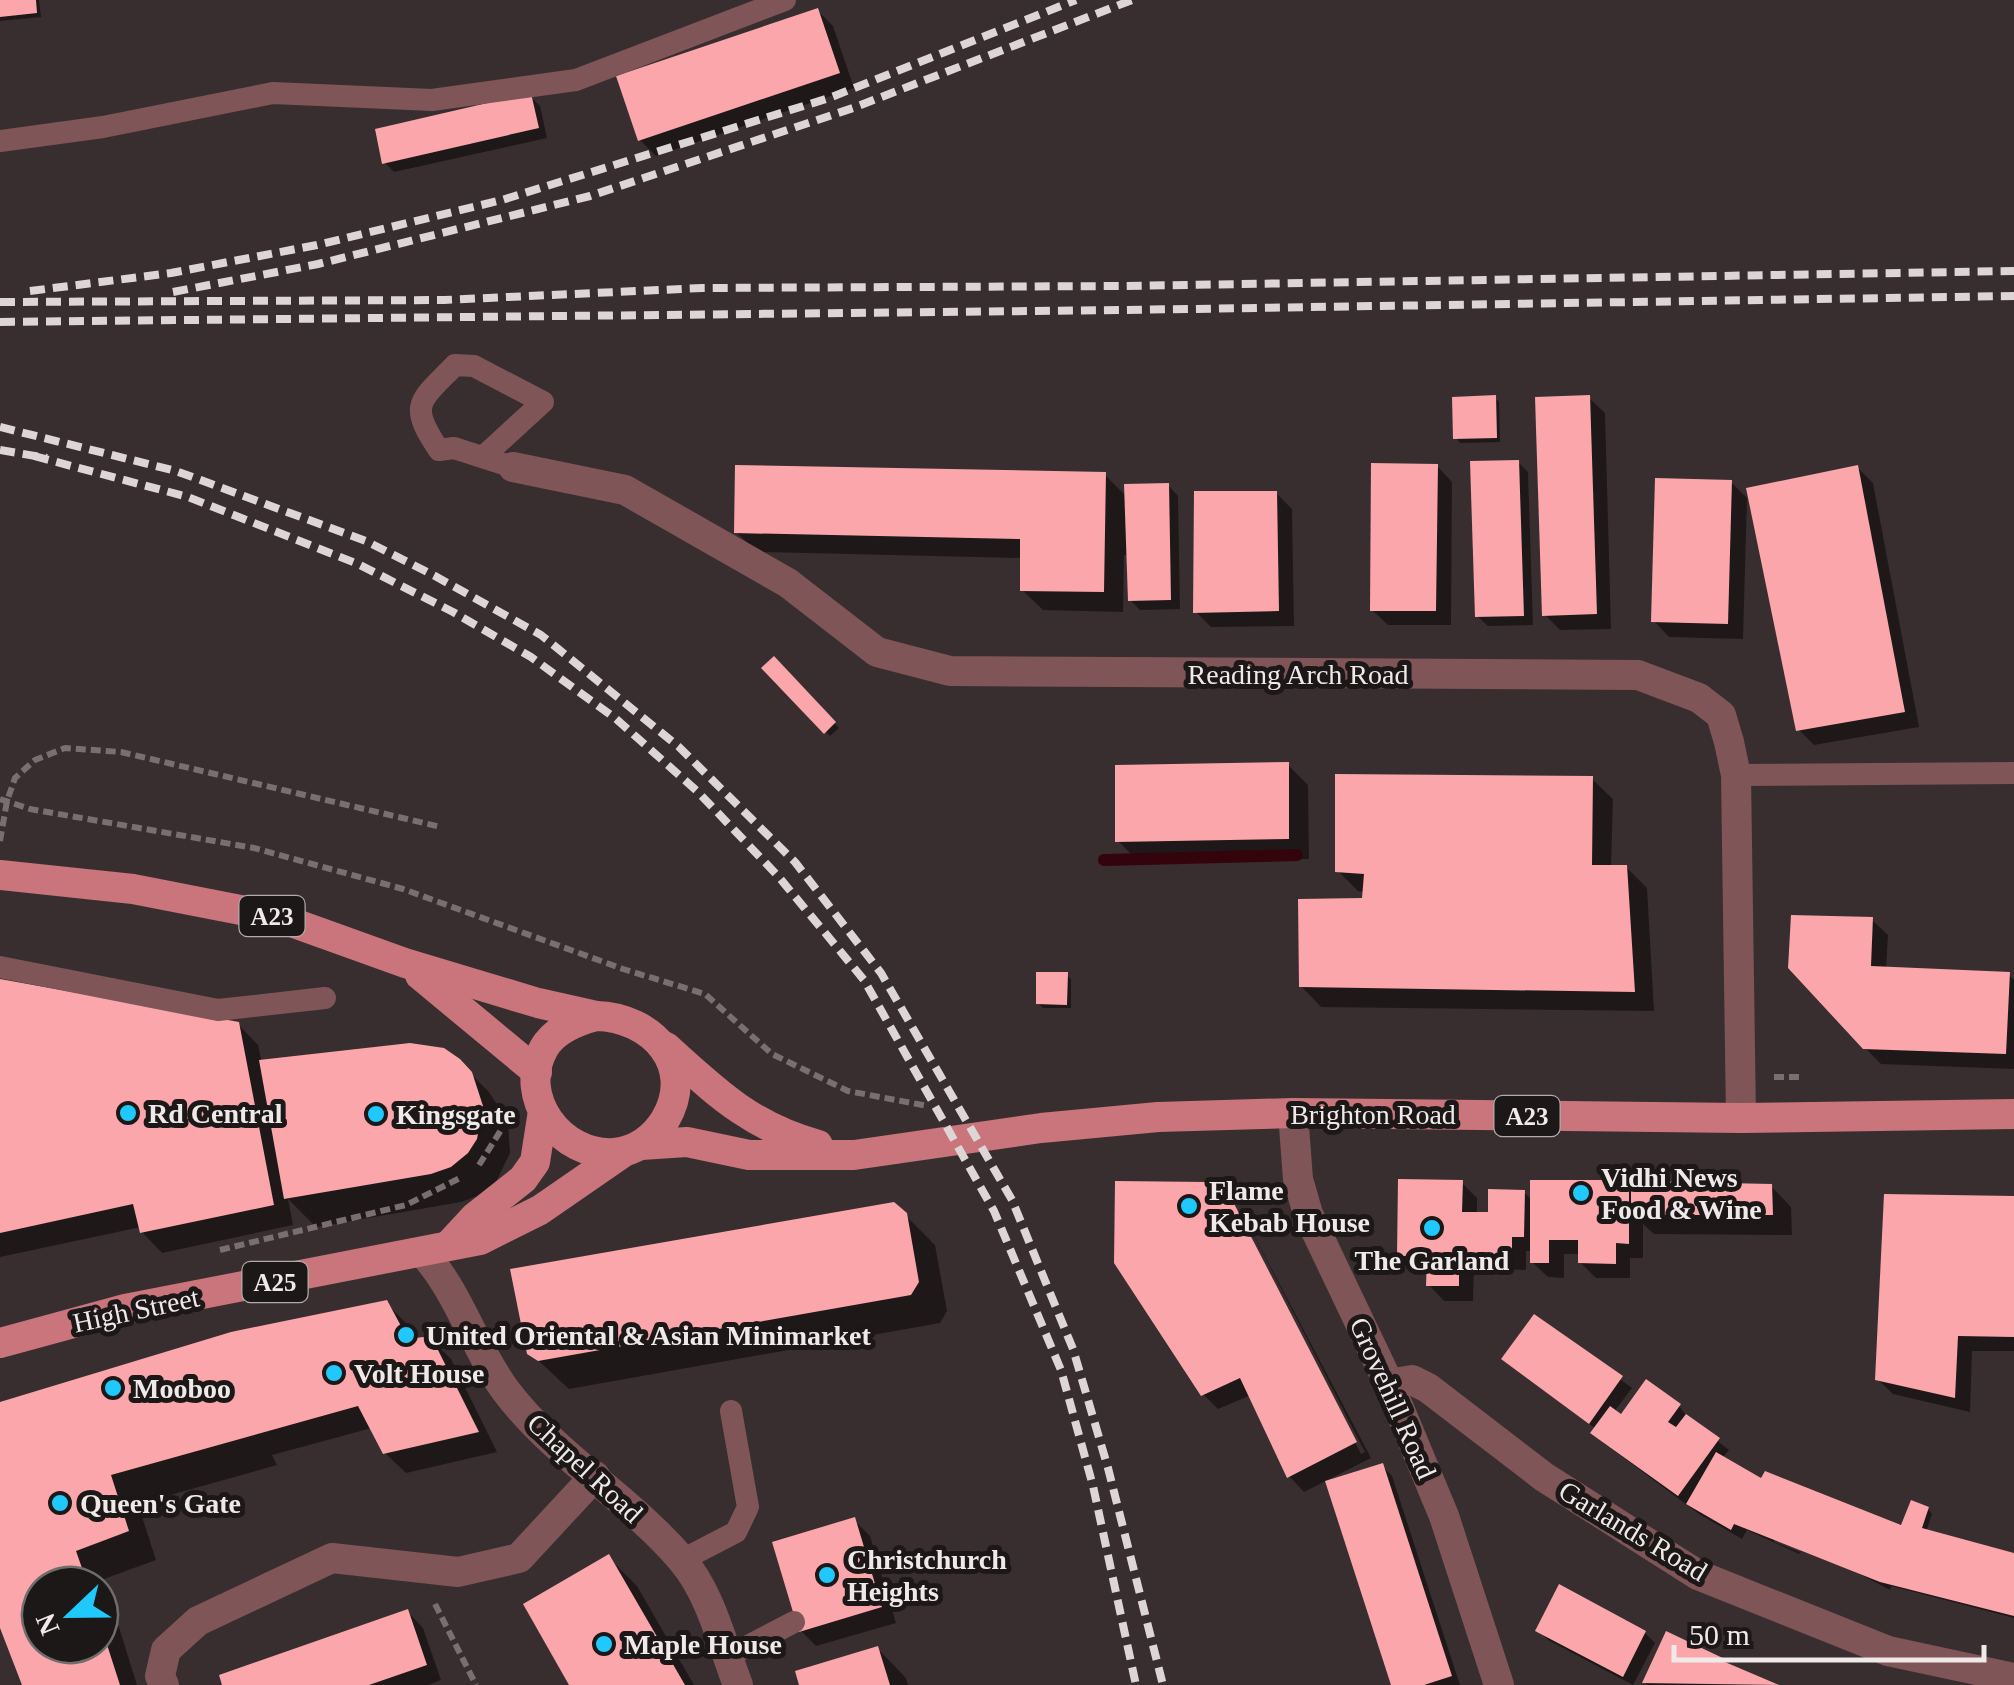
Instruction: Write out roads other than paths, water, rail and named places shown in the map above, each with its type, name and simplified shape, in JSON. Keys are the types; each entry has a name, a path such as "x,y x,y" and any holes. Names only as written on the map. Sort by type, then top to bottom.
{"main road":[{"name":"A23","path":"0,876 133,889 277,918 405,963 596,1016"},
{"name":"A23","path":"405,963 536,1072"},
{"path":"436,1249 535,1162 543,1112 536,1072 544,1048 558,1033 596,1016 630,1020 649,1031"},
{"name":"Brighton Road","path":"649,1031 734,1108 784,1136 854,1155"},
{"name":"High Street","path":"0,1343 126,1309 480,1240 540,1210 659,1130 671,1110 675,1091 673,1069 659,1040 649,1031"},
{"name":"Brighton Road","path":"543,1112 564,1140 600,1154 686,1142 749,1155 854,1155 1041,1128 1158,1118 1293,1113 1741,1118 2014,1114"}],"street":[{"name":"Reading Arch Road","path":"513,467 626,490 788,583 877,652 950,671 1638,675 1699,698 1721,715 1736,775 1741,1118"},
{"name":"Grovehill Road","path":"1293,1113 1298,1179 1308,1214 1389,1384 1444,1516 1499,1685"},
{"name":"Chapel Road","path":"436,1249 439,1270 504,1388 542,1433 595,1476 682,1560 700,1586 732,1671"},
{"name":"Garlands Road","path":"1389,1384 1412,1380 1428,1388 1544,1477 1698,1574 1888,1650 2014,1678"},
{"path":"164,1685 160,1676 166,1650 198,1621 332,1558 458,1572 520,1558 595,1476"}],"lane":[{"path":"0,141 104,126 273,93 432,100 576,80 785,0"},
{"path":"484,456 543,402 474,366 455,365 422,401 420,422 439,450 454,448 513,467"},
{"path":"1736,775 2014,773"},
{"path":"0,967 218,1010 325,998"},
{"path":"682,1560 736,1532 748,1507 731,1411"},
{"path":"732,1671 794,1622"}],"waterway":[{"path":"1104,860 1297,855"}],"railway":[{"path":"30,291 171,273 317,245 502,200 829,98 1076,0"},
{"path":"173,292 318,264 590,196 853,108 1132,0"},
{"path":"0,302 444,300 702,288 1124,286 2014,271"},
{"path":"0,322 2014,296"},
{"path":"0,427 176,471 366,541 435,576 541,635 679,747 795,862 881,973 1012,1200 1073,1349 1108,1468 1163,1685"},
{"path":"0,450 47,458"},
{"path":"34,456 188,497 358,564 453,612 531,657 615,718 697,791 778,876 864,980 994,1211 1061,1370 1093,1486 1136,1685"}],"place":[{"name":"Rd Central","path":"128,1113"},
{"name":"Kingsgate","path":"376,1114"},
{"name":"Vidhi News Food & Wine","path":"1581,1193"},
{"name":"Flame Kebab House","path":"1189,1206"},
{"name":"The Garland","path":"1432,1228"},
{"name":"United Oriental & Asian Minimarket","path":"406,1335"},
{"name":"Volt House","path":"334,1373"},
{"name":"Mooboo","path":"113,1388"},
{"name":"Queen's Gate","path":"60,1503"},
{"name":"Christchurch Heights","path":"827,1575"},
{"name":"Maple House","path":"604,1644"}]}
